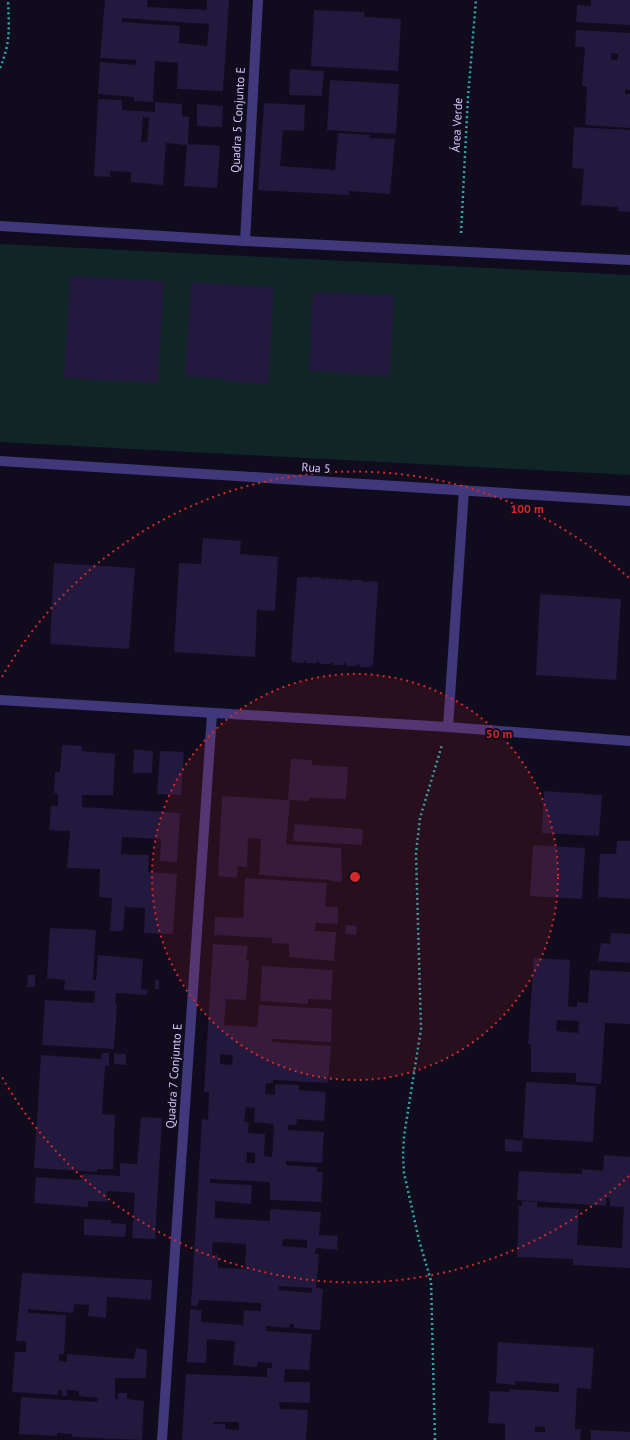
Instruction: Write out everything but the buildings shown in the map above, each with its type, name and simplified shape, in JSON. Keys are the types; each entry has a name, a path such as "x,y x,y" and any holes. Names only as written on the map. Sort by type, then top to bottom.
{"street":[{"name":"Quadra 5 Conjunto E","path":"245,241 258,0"},
{"path":"0,226 245,241 630,260"},
{"name":"Rua 5","path":"0,461 630,501"},
{"path":"448,727 464,490"},
{"path":"0,700 212,714 448,727 630,741"},
{"name":"Quadra 7 Conjunto E","path":"162,1440 212,714"}],"path":[{"path":"0,68 8,47 10,32 8,0"},
{"name":"Área Verde","path":"460,251 468,97 476,0"},
{"path":"435,1440 431,1281 419,1240 405,1180 403,1155 404,1136 421,1029 416,853 420,818 448,727"}],"green space":[{"path":"0,244 630,275 630,475 0,442"}]}
